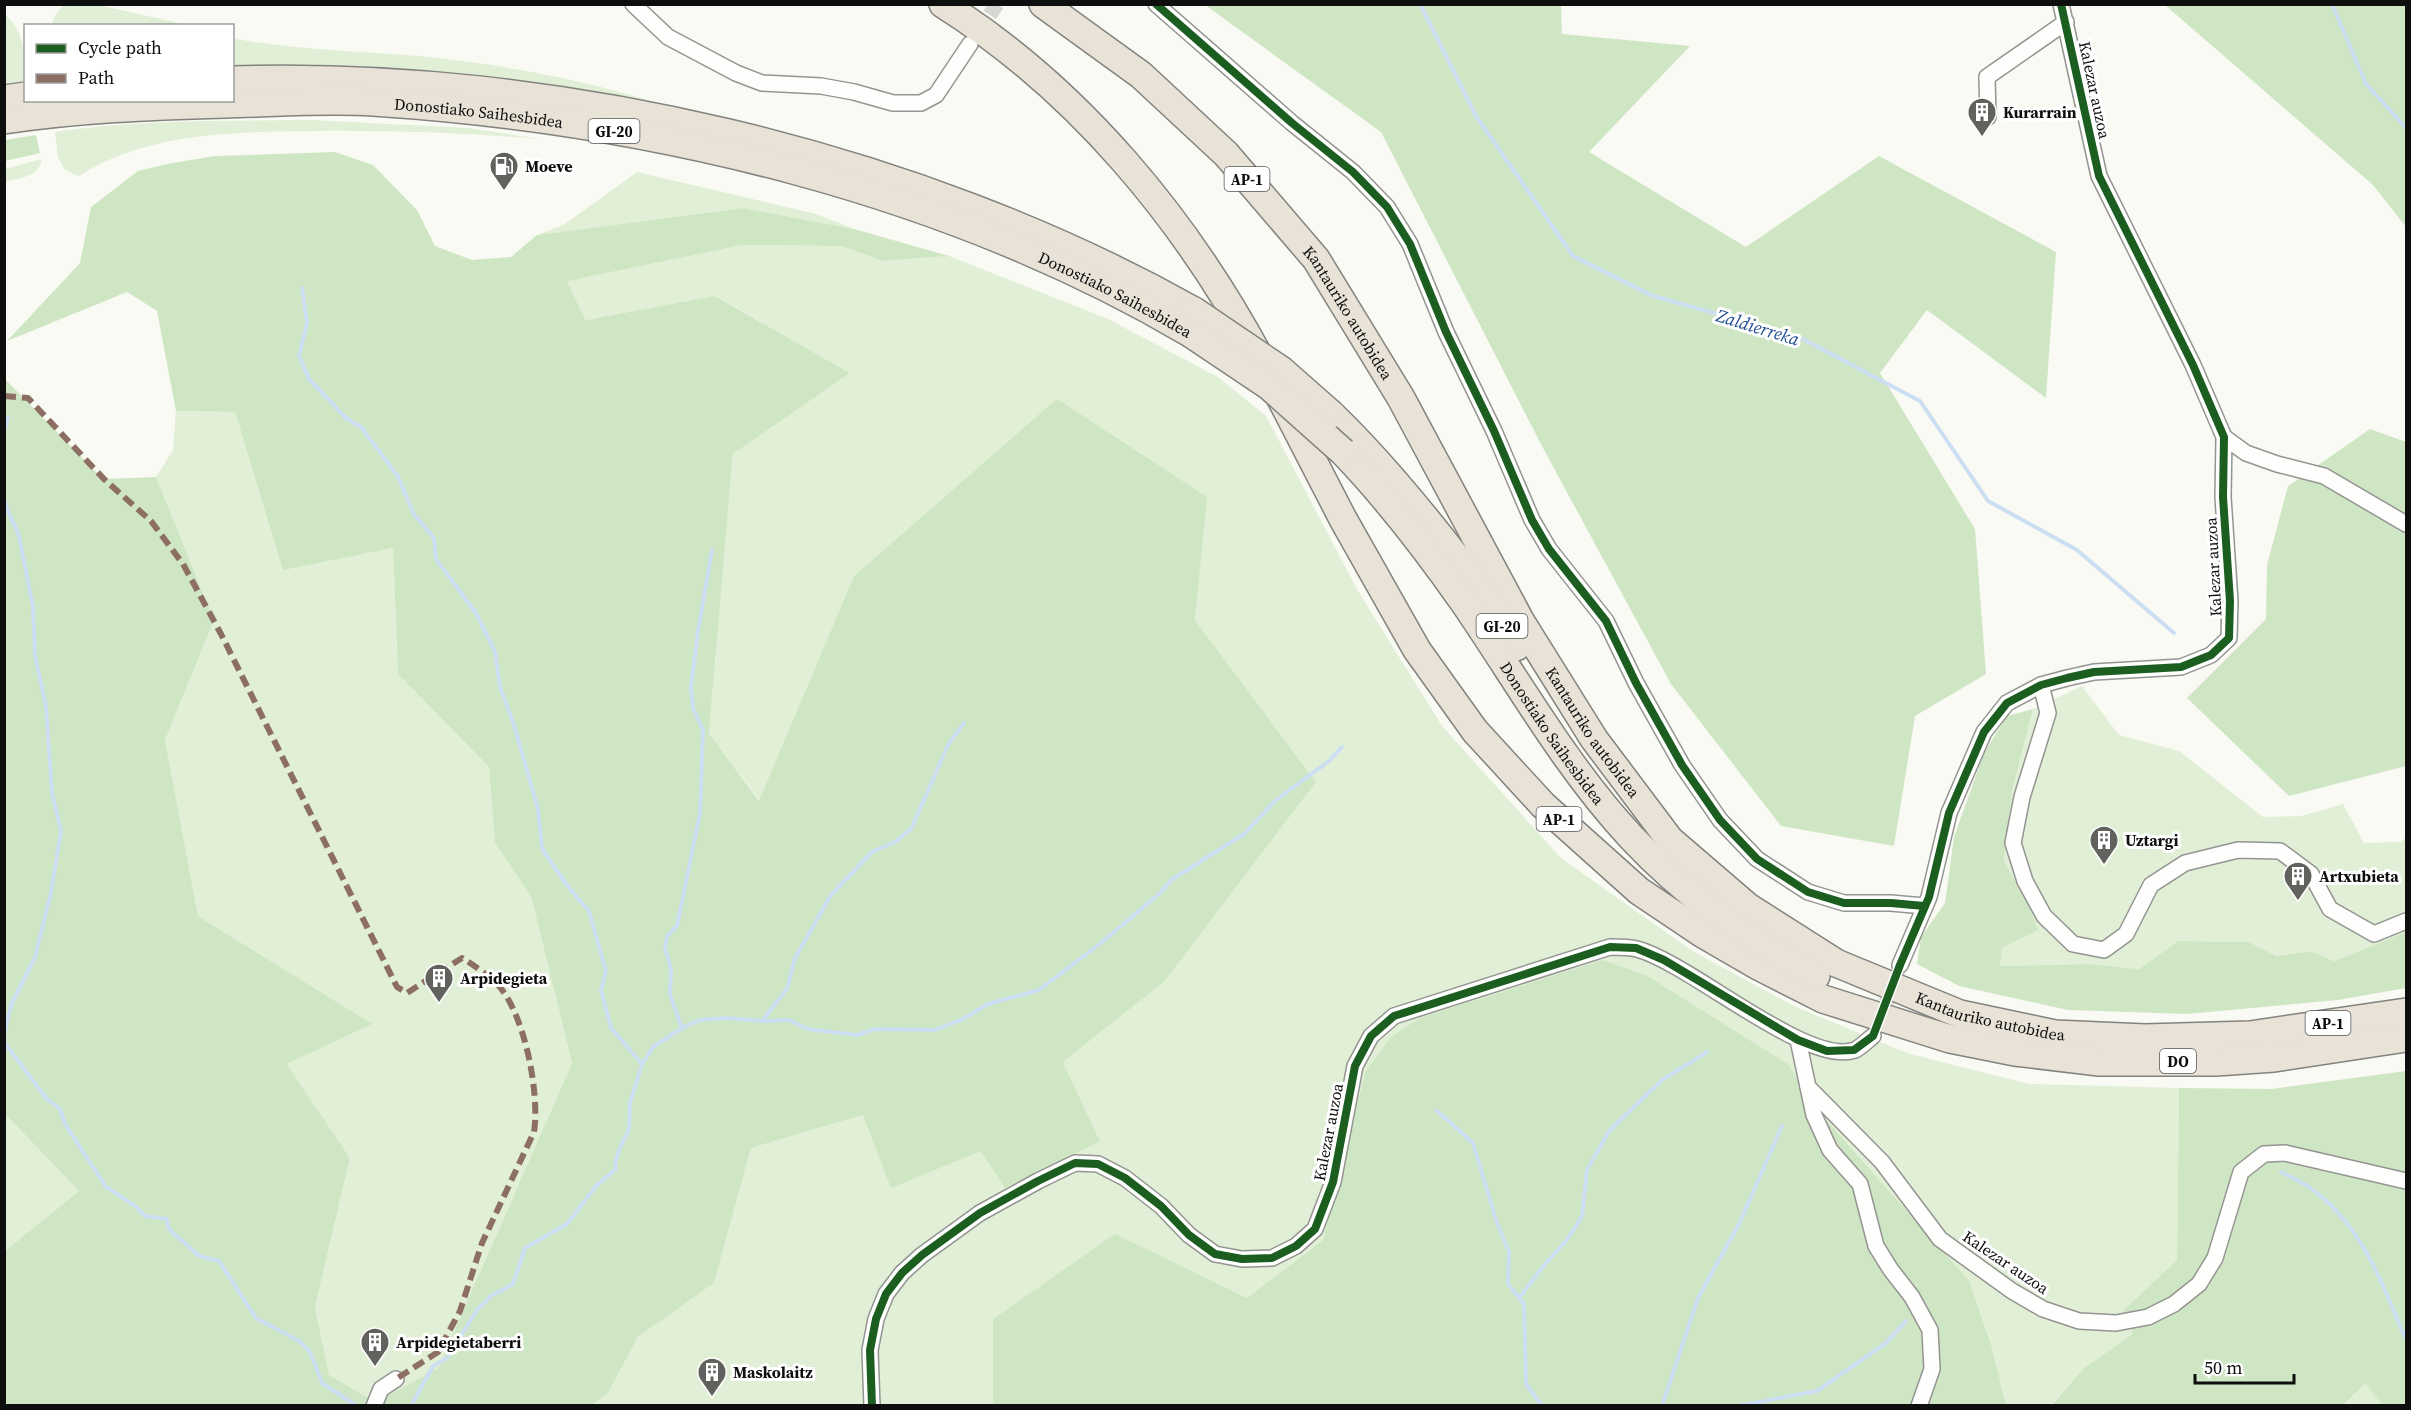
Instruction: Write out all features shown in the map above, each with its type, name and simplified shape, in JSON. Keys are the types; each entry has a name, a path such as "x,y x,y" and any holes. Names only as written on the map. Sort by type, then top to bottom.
{"highway":[{"name":"Kantauriko autobidea","path":"943,4 984,30 1082,116 1166,209 1235,311 1343,519 1417,650 1475,731 1543,805 1639,891 1703,934 1760,967 1823,999 1950,1039 2015,1052 2099,1062 2216,1062 2274,1058 2406,1038"},
{"name":"Kantauriko autobidea","path":"1043,4 1150,82 1226,154 1316,259 1401,398 1521,622 1594,739 1670,840 1748,907 1836,963 1960,1014 2055,1034 2145,1038 2250,1035 2406,1012"},
{"name":"Donostiako Saihesbidea","path":"234,80 300,78 492,92 624,112 711,129 842,164 956,202 1034,232 1095,259 1192,322 1281,370 1373,455 1467,571 1581,743 1670,840"},
{"path":"4,99 24,96"},
{"name":"Donostiako Saihesbidea","path":"4,120 97,109 370,102 507,115 629,133 726,153 850,187 958,224 1066,268 1142,304 1192,322 1343,452 1372,483 1465,604 1533,710 1601,803 1665,871 1715,913 1773,952 1831,984 1950,1039"}],"street":[{"path":"633,4 668,37 736,73 762,83 821,86 893,103 921,103 936,95 970,44"},
{"path":"1156,4 1292,123 1353,172 1387,207 1410,244 1446,332 1494,431 1532,520 1549,549 1606,621 1636,683 1682,765 1720,820 1757,859 1808,892 1844,903 1924,906"},
{"name":"Kalezar auzoa","path":"1900,965 1929,897 1949,813 1984,732 2007,703 2042,686 2094,672 2181,667 2211,655 2229,638 2230,601 2223,497 2224,437 2193,365 2098,176 2061,4"},
{"path":"1988,117 1988,77 2066,22"},
{"path":"2224,437 2246,453 2324,476 2406,524"},
{"path":"2042,686 2048,713 2022,797 2013,843 2025,882 2044,916 2073,944 2104,950 2126,934 2151,885 2185,863 2238,850 2280,851 2311,874 2330,909 2374,934 2406,921"},
{"name":"Kalezar auzoa","path":"872,1406 870,1350 876,1319 886,1294 902,1273 922,1255 980,1213 1075,1163 1098,1164 1125,1178 1161,1206 1189,1235 1215,1254 1242,1259 1272,1258 1296,1246 1315,1228 1333,1182 1355,1066 1371,1036 1394,1016 1610,947 1636,948 1664,960 1798,1040 1827,1051 1854,1050 1873,1036"},
{"path":"1798,1040 1814,1115 1830,1150 1860,1184 1876,1246 1912,1297 1930,1330 1932,1369 1919,1406"},
{"name":"Kalezar auzoa","path":"1808,1087 1882,1162 1940,1239 2012,1291 2043,1309 2079,1321 2116,1323 2148,1317 2174,1304 2199,1284 2215,1258 2241,1172 2264,1154 2285,1153 2406,1181"},
{"path":"374,1406 381,1389 396,1379"}],"green space":[{"path":"63,5 98,5 184,24 52,24"},
{"path":"1205,5 1561,5 1562,34 1690,46 1589,152 1746,247 1879,156 2056,252 2046,398 1927,310 1880,373 1975,529 1986,674 1915,716 1894,846 1781,826 1671,684 1544,450 1381,132"},
{"path":"2165,5 2406,5 2406,227 2373,185"},
{"path":"4,14 20,36 24,54 24,82 5,85"},
{"path":"234,38 302,48 419,56 482,64 544,74 665,105 597,93 503,81 234,69"},
{"path":"311,120 468,128 542,139 371,131 223,134 192,137 133,151 105,161 79,176 65,170 58,157 55,132 151,123"},
{"path":"36,135 40,153 5,161 5,140"},
{"path":"335,152 373,165 417,210 435,246 472,260 511,257 537,235 743,208 854,229 949,256 883,261 841,246 742,245 567,281 585,320 715,296 850,373 733,454 709,733 759,801 854,576 1057,399 1207,497 1195,620 1316,782 1164,982 1063,1062 1100,1141 1005,1188 981,1151 891,1188 863,1115 751,1148 714,1283 638,1337 608,1393 592,1405 5,1405 5,1251 79,1191 5,1114 4,378 103,479 156,477 214,620 165,740 198,916 372,1024 287,1064 350,1158 315,1307 329,1375 376,1402 438,1368 572,1063 531,896 495,843 489,767 398,674 393,548 283,570 235,412 176,411 157,311 127,292 7,341 80,263 91,207 138,171 215,156"},
{"path":"42,159 33,173 5,182 5,169"},
{"path":"637,172 816,214 854,229 743,208 537,235 565,224"},
{"path":"742,245 841,246 883,261 949,256 1106,318 1218,377 1266,416 1358,591 1442,726 1561,858 1694,952 1794,1006 1907,1053 2029,1084 2179,1088 2177,1260 2124,1311 2134,1334 2084,1368 2051,1405 2006,1405 1992,1348 1817,1110 1788,1064 1646,975 1603,960 1365,1073 1323,1240 1247,1298 1115,1235 993,1319 993,1405 859,1406 858,1403 855,1406 592,1405 608,1393 638,1337 714,1283 751,1148 863,1115 982,1151 1100,1141 1063,1062 1164,982 1316,782 1195,620 1206,497 854,576 760,801 709,733 733,454 850,373 716,296 584,320 567,280"},
{"path":"176,411 235,412 283,569 393,548 398,674 489,767 495,843 531,896 572,1063 438,1368 376,1402 329,1375 315,1307 350,1158 287,1064 371,1024 198,916 165,740 214,620 156,477 173,450"},
{"path":"2370,429 2406,442 2406,766 2289,796 2187,698 2266,619 2267,565 2288,486"},
{"path":"2082,686 2119,735 2179,751 2263,817 2301,816 2343,804 2364,843 2401,842 2406,837 2406,932 2334,961 2311,951 2278,956 2249,942 2178,941 2139,969 2089,964 2000,966 2002,948 2037,930 2028,905 2004,861 2012,792 2033,709"},
{"path":"2033,709 2012,792 2004,861 2028,905 2038,930 2002,948 2000,966 2089,964 2139,969 2178,941 2249,942 2277,956 2311,951 2334,961 2406,932 2406,988 2338,1000 2187,1014 2068,1010 1959,986 1917,964 1921,937 1945,903 1954,837 1984,753 2007,716"},
{"path":"1603,960 1646,975 1788,1064 1817,1110 1969,1281 1992,1348 2006,1405 993,1405 993,1319 1115,1234 1247,1298 1323,1240 1365,1073 1391,1037 1420,1018"},
{"path":"2406,1071 2406,1405 2382,1405 2365,1383 2344,1405 2051,1406 2084,1368 2133,1334 2123,1311 2177,1260 2179,1088 2272,1089"},
{"path":"5,1114 79,1191 5,1251"},
{"path":"2365,1382 2382,1405 2344,1406"}],"waterway":[{"name":"Zaldierreka","path":"1420,4 1476,116 1573,256 1653,296 1797,336 1920,401 1988,501 2077,550 2174,633"},
{"path":"2332,4 2366,84 2406,128"},
{"path":"302,288 307,323 299,356 309,379 346,418 361,427 397,475 414,514 434,538 436,559 476,613 495,652 500,687 513,722 538,809 542,849 569,888 589,911 606,971 601,990 611,1028 642,1064"},
{"path":"4,431 8,418"},
{"path":"4,501 19,536 33,607 35,655 46,707 52,793 61,831 51,893 35,957 11,1005 4,1036"},
{"path":"682,1028 670,995 671,969 665,948 667,936 677,926 700,813 703,730 693,708 691,687 712,550"},
{"path":"762,1021 787,989 795,958 831,895 872,852 895,842 911,829 948,745 964,723"},
{"path":"411,1406 433,1366 447,1358 477,1310 491,1296 513,1284 525,1248 567,1224 596,1186 616,1169 615,1163 619,1150 629,1129 630,1103 642,1064 653,1047 682,1028 700,1020 727,1018 762,1021 789,1020 808,1029 857,1035 875,1029 935,1030 963,1019 988,1004 1039,990 1101,943 1159,894 1171,880 1244,834 1276,800 1329,761 1342,747"},
{"path":"4,1042 46,1098 60,1109 65,1124 106,1187 134,1205 145,1216 167,1219 168,1228 199,1256 219,1261 256,1318 299,1341 310,1352 322,1383 357,1406"},
{"path":"1519,1298 1567,1240 1582,1216 1587,1170 1609,1131 1662,1080 1707,1052"},
{"path":"1436,1110 1473,1143 1497,1223 1509,1252 1508,1284 1524,1304 1526,1384 1542,1406"},
{"path":"1662,1406 1698,1298 1739,1224 1782,1126"},
{"path":"2281,1172 2313,1190 2346,1222 2369,1256 2406,1337"},
{"path":"1738,1406 1817,1391 1886,1343 1906,1321"}],"tunnel":[{"path":"977,34 997,4"},
{"path":"1878,1024 1900,965"}],"marked path":[{"path":"4,396 28,398 104,479 151,521 183,564 221,634 397,987 407,993 462,958 499,986 516,1016 523,1035 532,1077 535,1097 534,1132 482,1243 460,1311 438,1352 396,1379"}],"cycle path":[{"path":"1156,4 1292,123 1353,172 1387,207 1410,244 1446,332 1494,431 1532,520 1549,549 1606,621 1636,683 1682,765 1720,820 1757,859 1808,892 1844,903 1924,906"},
{"path":"872,1406 870,1350 876,1319 886,1294 902,1273 922,1255 980,1213 1075,1163 1098,1164 1125,1178 1161,1206 1189,1235 1215,1254 1242,1259 1272,1258 1296,1246 1315,1229 1333,1182 1355,1066 1371,1036 1394,1016 1610,947 1636,948 1664,960 1798,1040 1827,1051 1854,1050 1873,1036 1929,897 1949,813 1984,732 2007,703 2041,685 2094,672 2181,667 2211,655 2229,638 2230,601 2223,497 2224,437 2193,365 2099,176 2061,4"}],"place":[{"name":"Kurarrain","path":"1982,138"},
{"name":"Moeve","path":"504,192"},
{"name":"Uztargi","path":"2104,866"},
{"name":"Artxubieta","path":"2298,902"},
{"name":"Arpidegieta","path":"439,1004"},
{"name":"Arpidegietaberri","path":"375,1368"},
{"name":"Maskolaitz","path":"712,1398"}]}
